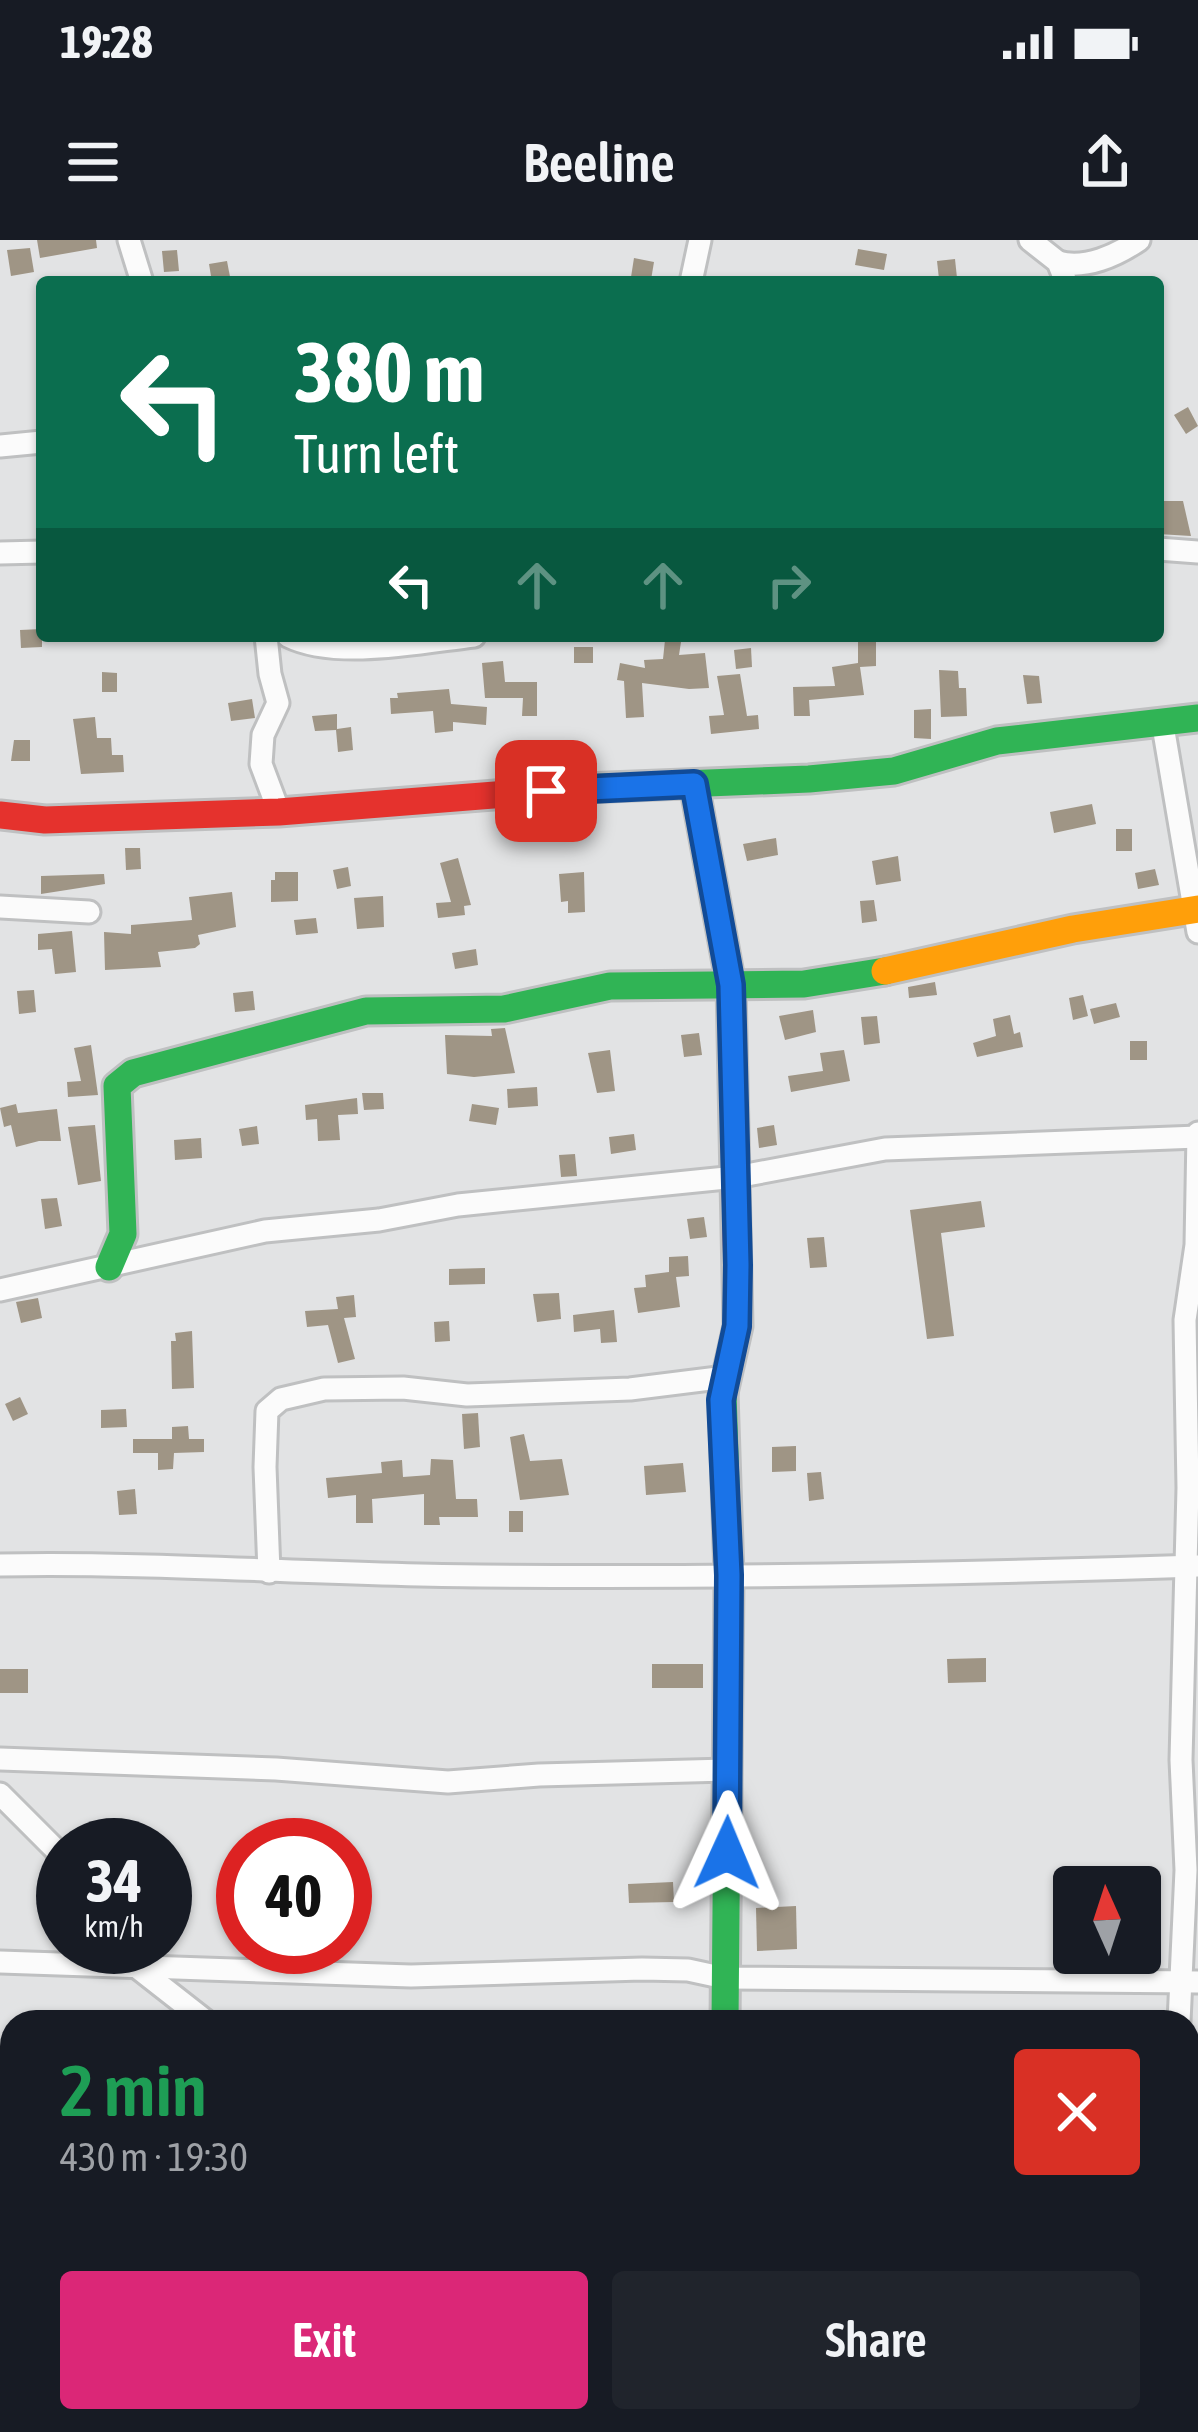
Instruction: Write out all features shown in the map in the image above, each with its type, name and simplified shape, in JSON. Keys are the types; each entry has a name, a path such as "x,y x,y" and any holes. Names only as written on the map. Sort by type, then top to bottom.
{"street":[{"path":"129,240 140,276"},
{"path":"692,276 700,240"},
{"path":"1030,240 1062,272 1115,255 1139,240"},
{"path":"0,446 36,443"},
{"path":"1164,549 1198,551"},
{"path":"0,553 36,553"},
{"path":"266,642 278,703 263,735 261,764 279,812"},
{"path":"311,642 330,647 425,642"},
{"path":"0,814 45,820 279,812 894,771 997,741 1198,718"},
{"path":"109,1267 123,1234 117,1086 133,1073 366,1011 503,1009 610,986 768,987 917,966 1073,928 1197,917 1162,721"},
{"path":"694,784 731,985 736,1177 737,1326 721,1400 729,1575 725,2010"},
{"path":"0,907 88,912"},
{"path":"0,1290 265,1232 379,1220 458,1205 736,1177 885,1149 1198,1136 1196,1245 1186,1320 1192,1381 1192,1566 1181,1760 1190,1982 725,1978 688,1970 643,1969 411,1976 192,1970"},
{"path":"269,1571 267,1411 280,1399 325,1389 403,1388 467,1395 630,1389 726,1377"},
{"path":"0,1565 729,1575 1192,1566"},
{"path":"0,1760 276,1769 448,1782 728,1770"},
{"path":"0,1794 36,1830"},
{"path":"0,1962 36,1964"},
{"path":"146,1974 192,2010"}],"building":[{"path":"37,240 96,240 97,248 40,258"},
{"path":"30,248 34,272 11,276 7,250"},
{"path":"858,249 887,254 884,270 855,265"},
{"path":"177,250 179,271 164,272 162,251"},
{"path":"634,258 654,262 652,276 631,276"},
{"path":"955,259 957,276 939,276 937,261"},
{"path":"227,261 230,276 211,276 209,264"},
{"path":"1188,407 1198,426 1186,434 1174,415"},
{"path":"1164,501 1183,501 1191,536 1164,534"},
{"path":"36,629 36,642 42,642 42,647 21,648 20,630"},
{"path":"665,642 681,642 679,655 705,653 709,688 642,683 644,717 626,718 624,681 617,680 620,663 645,668 644,660 663,659"},
{"path":"858,642 876,642 876,666 860,667 864,695 809,700 810,716 794,716 793,687 835,686 832,667 858,663"},
{"path":"574,647 593,647 593,663 574,663"},
{"path":"751,648 752,667 736,669 734,650"},
{"path":"503,661 505,682 537,682 537,716 522,716 523,698 485,698 482,663"},
{"path":"939,670 958,671 959,688 966,688 967,716 941,717"},
{"path":"102,672 117,673 117,692 102,692"},
{"path":"740,674 747,716 758,715 759,729 711,734 709,716 724,715 717,676"},
{"path":"1023,675 1039,676 1042,703 1027,704"},
{"path":"449,689 451,704 487,707 486,725 453,722 453,731 435,733 433,711 391,714 390,698 398,698 397,693"},
{"path":"252,699 255,718 231,721 228,703"},
{"path":"931,709 931,739 914,738 914,710"},
{"path":"337,714 337,729 351,727 353,750 338,752 336,730 315,731 312,716"},
{"path":"95,717 97,738 111,738 112,755 123,755 124,772 81,774 73,719"},
{"path":"14,740 30,740 30,761 11,761"},
{"path":"1092,804 1096,824 1054,833 1050,812"},
{"path":"1116,829 1132,829 1132,851 1116,851"},
{"path":"776,838 778,855 747,861 743,844"},
{"path":"125,848 140,848 141,869 126,870"},
{"path":"898,856 901,881 876,885 872,861"},
{"path":"458,858 471,905 464,906 465,915 438,918 436,903 451,902 440,863"},
{"path":"348,867 351,886 337,889 333,870"},
{"path":"1155,869 1159,885 1138,889 1135,873"},
{"path":"275,872 298,872 298,901 271,902"},
{"path":"584,872 585,912 568,913 568,901 561,902 559,874"},
{"path":"104,874 105,884 41,894 41,876"},
{"path":"232,892 236,927 198,935 200,944 195,948 158,952 161,967 105,970 104,932 131,934 131,925 192,920 189,897"},
{"path":"383,896 384,927 357,929 354,898"},
{"path":"874,900 877,921 862,923 860,901"},
{"path":"316,918 318,933 296,935 294,920"},
{"path":"72,931 76,972 55,974 52,949 38,950 38,934"},
{"path":"476,949 478,965 455,969 452,953"},
{"path":"935,982 937,995 909,998 908,987"},
{"path":"34,990 36,1012 19,1014 17,991"},
{"path":"253,991 255,1010 235,1012 233,993"},
{"path":"1083,995 1088,1016 1073,1020 1069,998"},
{"path":"1116,1003 1120,1017 1094,1024 1090,1009"},
{"path":"813,1010 816,1032 785,1040 779,1016"},
{"path":"1010,1015 1023,1047 977,1057 973,1043 996,1036 993,1019"},
{"path":"877,1016 880,1043 864,1045 861,1017"},
{"path":"505,1028 515,1073 447,1074 445,1035 492,1036 491,1029"},
{"path":"699,1033 702,1055 684,1057 681,1035"},
{"path":"1130,1041 1147,1041 1147,1060 1130,1060"},
{"path":"91,1045 98,1095 68,1097 67,1082 81,1081 74,1048"},
{"path":"610,1050 615,1091 597,1093 588,1053"},
{"path":"844,1050 850,1081 791,1092 788,1076 823,1071 820,1053"},
{"path":"537,1087 538,1106 508,1108 507,1089"},
{"path":"362,1093 383,1093 384,1109 364,1110"},
{"path":"357,1098 358,1114 338,1115 340,1140 318,1141 317,1119 306,1120 305,1105"},
{"path":"16,1104 18,1113 57,1109 61,1141 16,1147 11,1125 4,1127 0,1108"},
{"path":"472,1104 499,1108 496,1125 469,1121"},
{"path":"95,1125 101,1181 78,1185 68,1127"},
{"path":"774,1125 777,1145 759,1148 757,1128"},
{"path":"257,1126 259,1144 242,1146 239,1129"},
{"path":"634,1134 636,1150 611,1154 609,1137"},
{"path":"201,1138 202,1158 175,1160 174,1140"},
{"path":"575,1154 577,1176 561,1177 559,1155"},
{"path":"57,1198 62,1226 45,1229 41,1199"},
{"path":"981,1201 985,1227 941,1233 954,1336 927,1339 910,1210"},
{"path":"704,1217 707,1237 690,1239 687,1219"},
{"path":"824,1237 827,1267 810,1268 807,1238"},
{"path":"688,1256 689,1276 676,1277 680,1307 638,1313 634,1288 646,1287 645,1275 669,1272 669,1257"},
{"path":"485,1268 485,1284 449,1285 449,1269"},
{"path":"559,1293 561,1319 537,1322 533,1294"},
{"path":"354,1295 356,1317 344,1318 355,1359 338,1363 328,1325 307,1327 305,1311 338,1309 336,1297"},
{"path":"38,1298 42,1318 21,1323 16,1302"},
{"path":"614,1310 617,1342 601,1343 600,1329 574,1332 573,1315"},
{"path":"449,1321 450,1341 435,1342 434,1322"},
{"path":"192,1331 194,1388 172,1389 171,1341 176,1341 175,1333"},
{"path":"20,1397 28,1414 13,1421 5,1404"},
{"path":"126,1409 127,1427 101,1428 101,1410"},
{"path":"478,1413 480,1447 464,1449 462,1414"},
{"path":"188,1426 189,1439 204,1439 204,1452 174,1453 173,1469 158,1470 158,1453 133,1453 133,1439 172,1439 172,1427"},
{"path":"524,1434 530,1461 562,1459 569,1495 520,1500 510,1437"},
{"path":"796,1446 796,1471 772,1472 772,1447"},
{"path":"431,1459 453,1460 456,1499 477,1499 478,1517 439,1517 440,1525 424,1525 424,1494 372,1499 373,1523 356,1523 356,1495 328,1498 326,1478 382,1473 381,1462 402,1460 403,1477 430,1475"},
{"path":"683,1463 686,1492 646,1495 644,1466"},
{"path":"821,1472 824,1499 809,1501 807,1473"},
{"path":"135,1489 137,1514 119,1515 117,1491"},
{"path":"509,1511 523,1511 523,1532 509,1532"},
{"path":"986,1658 986,1682 948,1683 947,1659"},
{"path":"652,1664 703,1664 703,1688 652,1688"},
{"path":"0,1669 28,1669 28,1693 0,1693"},
{"path":"673,1882 674,1902 629,1903 628,1884"},
{"path":"796,1906 797,1949 757,1951 756,1908"}],"traffic: fast":[{"path":"584,788 894,771 997,741 1198,718"},
{"path":"109,1267 123,1234 117,1086 133,1073 366,1011 504,1009 610,986 804,984 885,971"},
{"path":"723,1393 729,1575 725,2010"}],"traffic: slow":[{"path":"885,971 1073,929 1198,909"}],"traffic: jam":[{"path":"694,784 731,985 738,1326 723,1393"},
{"path":"0,815 45,820 279,812 584,788"}],"route":[{"path":"546,791 694,784 731,985 738,1265 737,1326 721,1400 729,1575 727,1853"}]}
